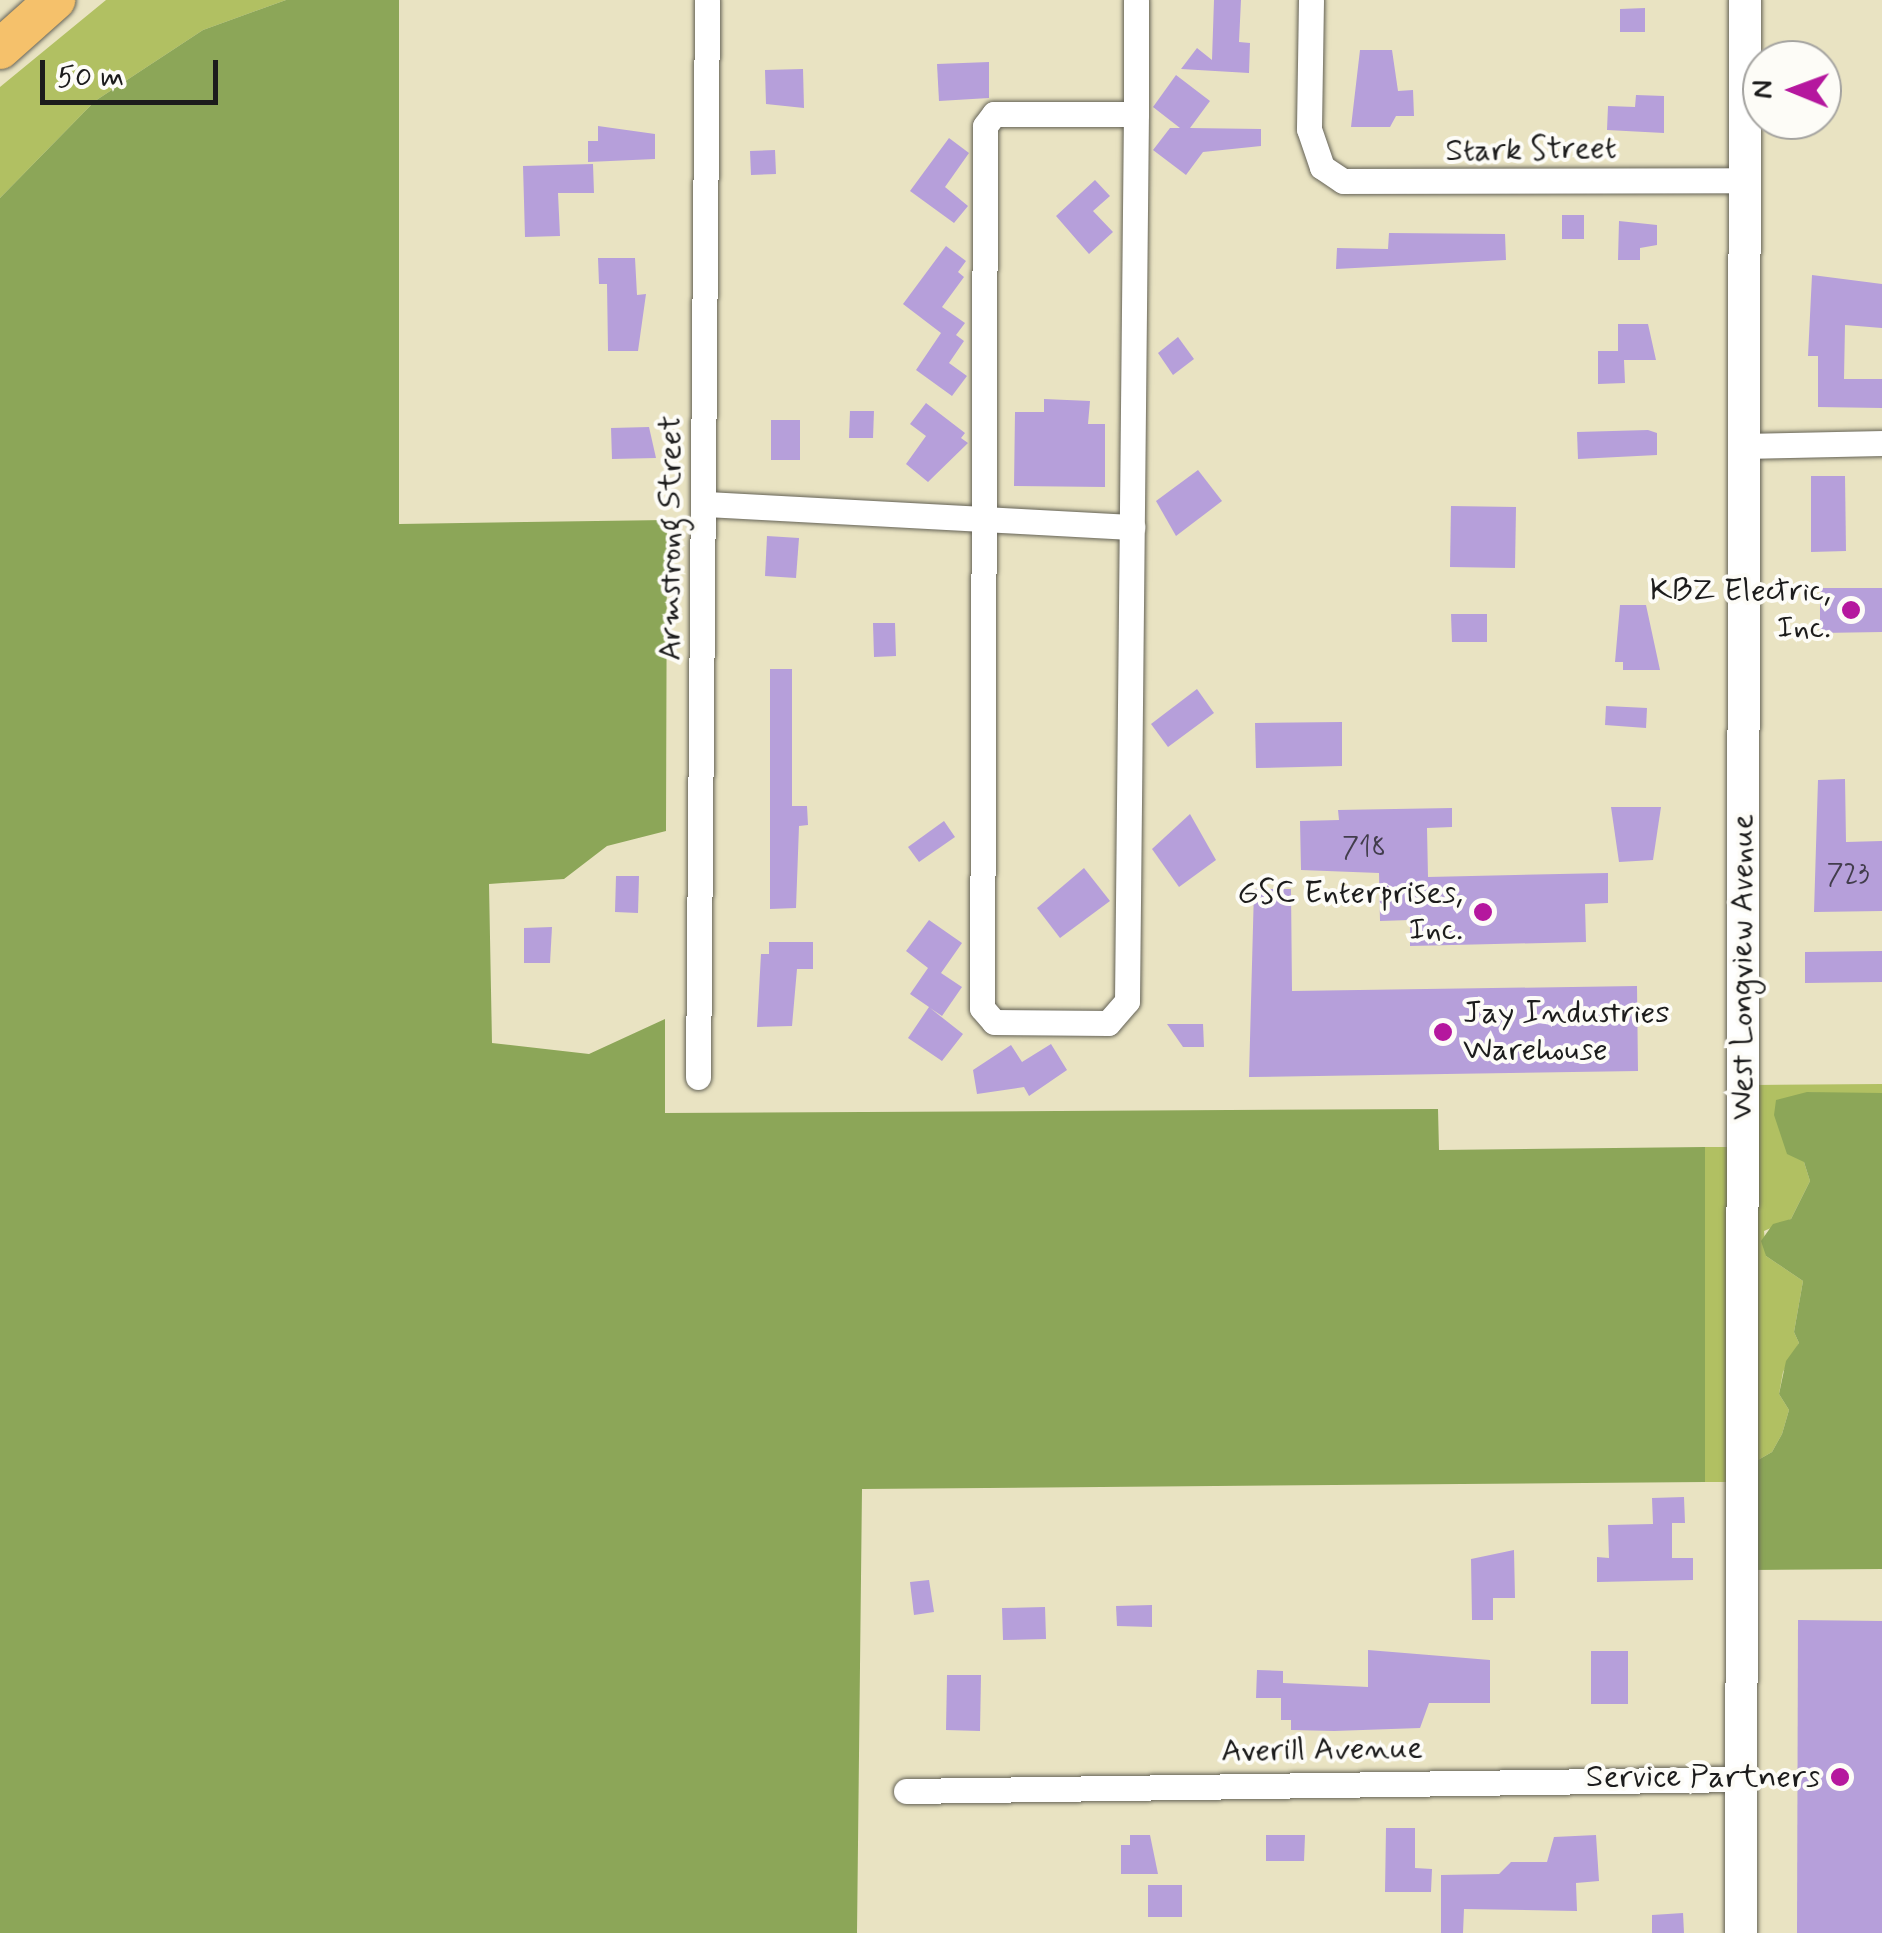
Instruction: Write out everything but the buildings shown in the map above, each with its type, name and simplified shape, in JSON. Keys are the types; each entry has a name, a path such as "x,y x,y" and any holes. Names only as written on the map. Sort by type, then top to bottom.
{"main road":[{"path":"0,50 55,0"}],"street":[{"name":"Armstrong Street","path":"698,1076 707,0"},
{"path":"1136,0 1136,114 1127,1001 1108,1023 994,1022 982,1008 988,118 1136,114"},
{"name":"Stark Street","path":"1311,0 1309,129 1322,167 1344,182 1744,180"},
{"name":"West Longview Avenue","path":"1741,1933 1746,0"},
{"path":"1744,446 1882,443"},
{"path":"705,504 1132,528"},
{"name":"Averill Avenue","path":"906,1792 1740,1779"}],"green space":[{"path":"106,0 286,0 203,30 95,101 0,198 0,87"},
{"path":"286,0 399,0 399,524 667,520 666,831 607,846 564,879 489,884 492,1043 589,1054 665,1019 665,1113 1438,1109 1439,1150 1705,1147 1705,1482 862,1489 857,1933 0,1933 0,198 95,101 203,30"},
{"path":"1882,1084 1882,1093 1869,1097 1807,1092 1804,1162 1810,1181 1791,1219 1764,1231 1766,1256 1803,1281 1794,1332 1799,1343 1783,1372 1779,1394 1789,1410 1772,1452 1751,1464 1754,1085"},
{"path":"1807,1092 1882,1093 1882,1569 1751,1570 1751,1464 1772,1452 1789,1410 1779,1394 1786,1361 1799,1343 1794,1332 1803,1281 1766,1256 1761,1241 1773,1224 1791,1219 1810,1181 1804,1162 1787,1154 1774,1115 1776,1100"},
{"path":"1705,1147 1730,1147 1729,1482 1705,1482"}],"place":[{"name":"KBZ Electric, Inc.","path":"1851,610"},
{"name":"GSC Enterprises, Inc.","path":"1483,912"},
{"name":"Jay Industries Warehouse","path":"1443,1032"},
{"name":"Service Partners","path":"1840,1777"}]}
